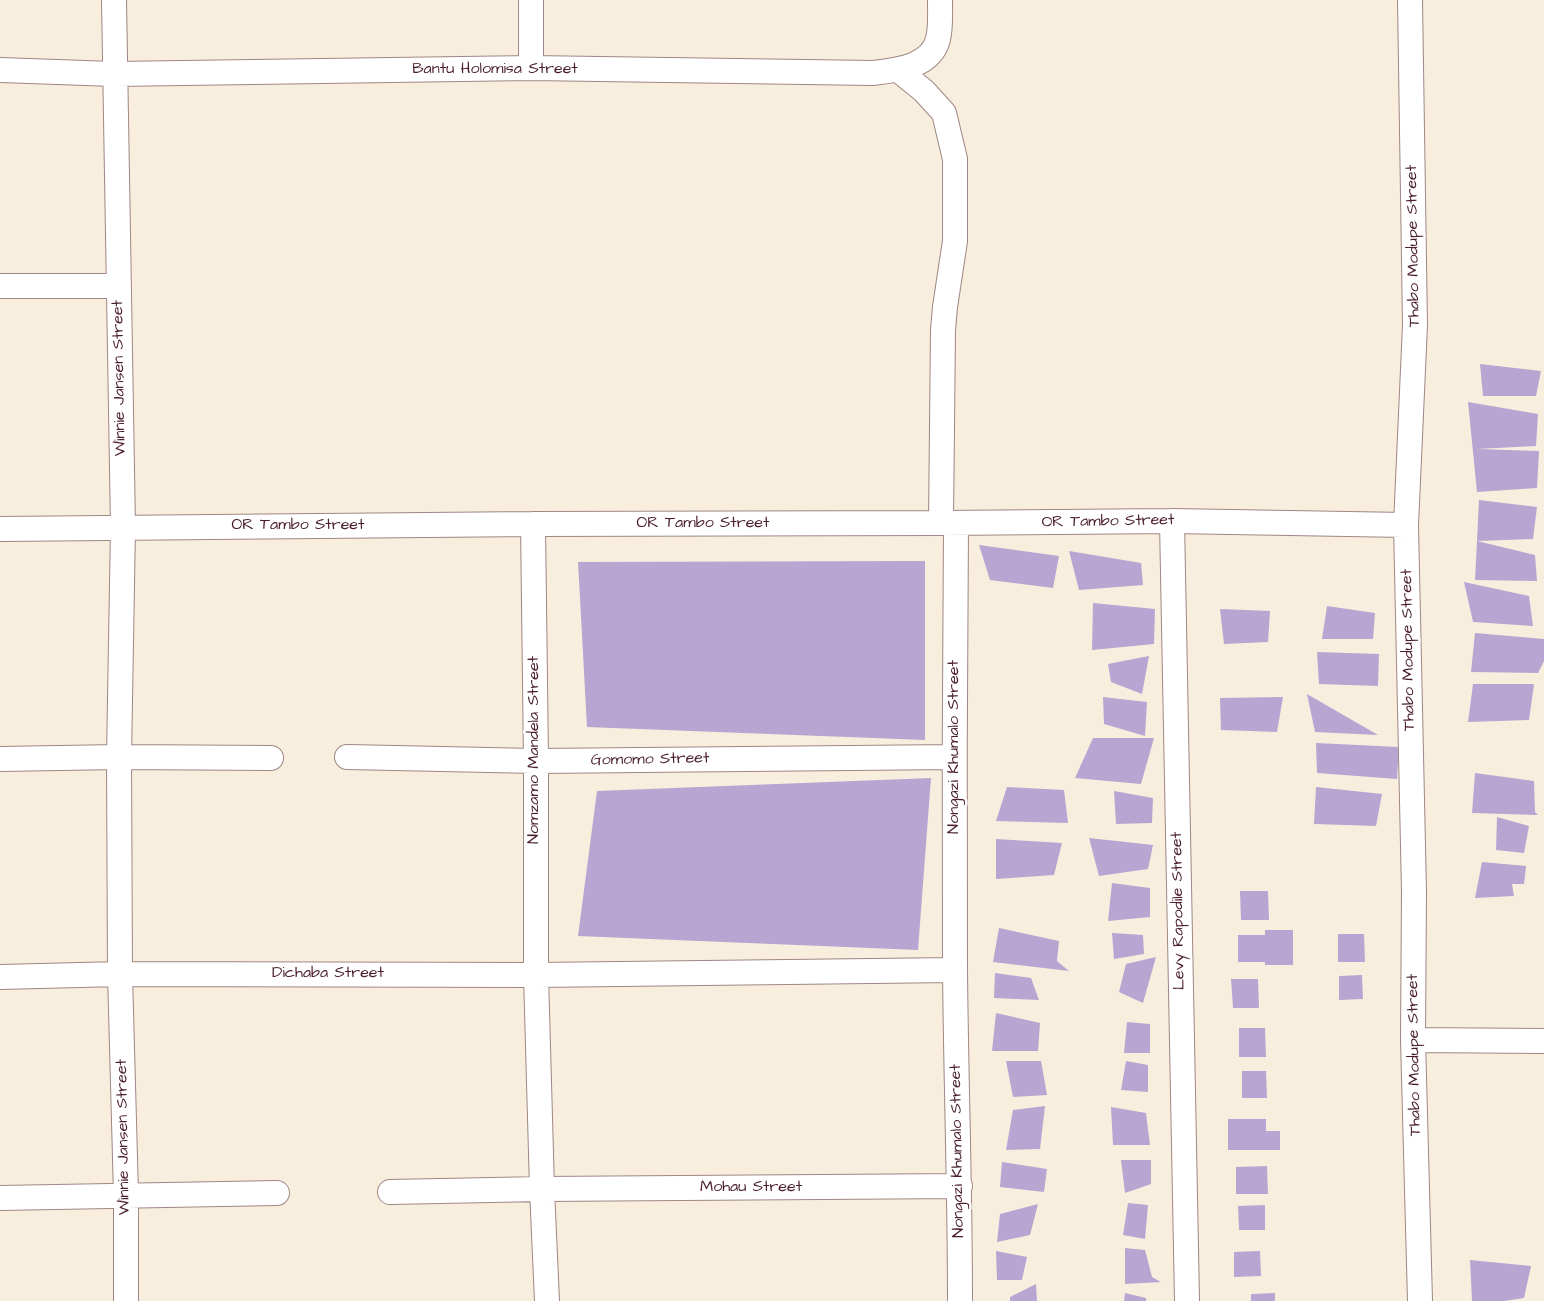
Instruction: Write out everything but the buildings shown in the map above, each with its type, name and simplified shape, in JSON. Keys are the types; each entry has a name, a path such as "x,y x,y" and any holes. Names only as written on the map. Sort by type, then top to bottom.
{"street":[{"name":"Winnie Jansen Street","path":"114,0 123,527 119,757 120,974 126,1195 126,1301"},
{"path":"532,0 532,68"},
{"name":"Bantu Holomisa Street","path":"0,70 114,74 532,68 873,73 898,70 915,64 930,55 938,40 940,0"},
{"name":"Thabo Modupe Street","path":"1410,0 1415,325 1406,525 1414,883 1414,1040 1420,1301"},
{"name":"Nongazi Khumalo Street","path":"898,70 924,91 944,113 955,159 955,241 943,330 954,757 960,1301"},
{"path":"0,286 118,286"},
{"name":"OR Tambo Street","path":"0,528 1172,521 1406,525"},
{"name":"Levy Rapodile Street","path":"1172,521 1187,1301"},
{"name":"Nomzamo Mandela Street","path":"533,524 536,975 547,1301"},
{"path":"0,759 119,757 271,758"},
{"name":"Gomomo Street","path":"347,757 536,761 954,757"},
{"path":"536,975 955,970"},
{"path":"0,978 120,974"},
{"name":"Dichaba Street","path":"120,974 536,975"},
{"path":"1414,1040 1544,1041"},
{"name":"Mohau Street","path":"542,1189 960,1186"},
{"path":"390,1192 542,1189"},
{"path":"0,1198 277,1192"}]}
